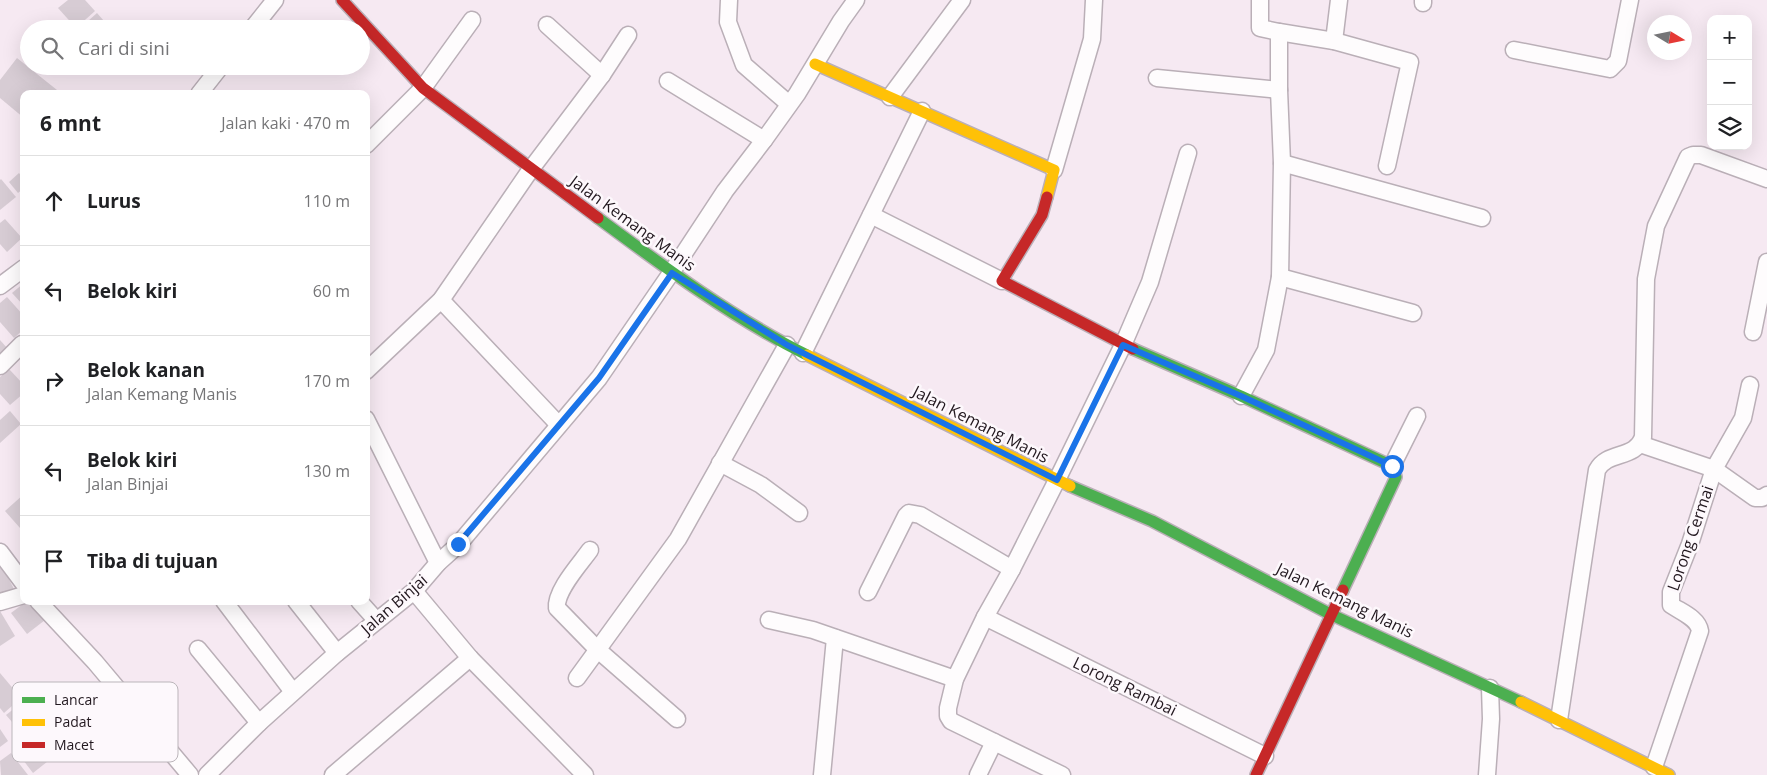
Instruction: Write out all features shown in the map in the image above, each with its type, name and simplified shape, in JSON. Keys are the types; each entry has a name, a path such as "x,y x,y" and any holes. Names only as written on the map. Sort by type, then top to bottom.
{"street":[{"path":"259,20 275,0"},
{"name":"Jalan Kemang Manis","path":"342,0 360,20"},
{"path":"726,0 728,22 744,65 789,104"},
{"name":"Jalan Binjai","path":"206,775 259,723 337,653 414,591 438,562 458,544 599,378 672,273 725,190 789,104 856,0"},
{"path":"890,97 962,0"},
{"path":"1002,281 1042,215 1092,39 1094,0"},
{"path":"1260,0 1260,28 1334,41 1410,62 1387,166"},
{"path":"1334,41 1339,0"},
{"path":"1514,50 1610,69 1618,61 1630,0"},
{"path":"370,141 423,88 472,20"},
{"path":"547,25 602,75"},
{"name":"Jalan Kemang Manis","path":"370,30 423,88 672,273 787,345 1057,480 1152,521 1332,615 1559,720 1670,775"},
{"path":"1241,396 1266,350 1280,277 1282,163 1279,32"},
{"path":"370,367 441,300 531,169 602,75 628,35"},
{"path":"815,64 1054,170"},
{"path":"202,90 214,75"},
{"path":"1157,78 1279,90"},
{"path":"668,81 764,140"},
{"path":"803,353 922,111"},
{"path":"1062,775 951,721 948,716 948,708 955,679 985,617 1012,570 1123,345 1150,282 1188,153"},
{"path":"1559,720 1597,470 1605,460 1628,453 1640,444 1644,431 1646,279 1656,226 1688,157 1701,155 1767,179"},
{"path":"1282,163 1482,218"},
{"path":"871,215 1123,345 1241,396 1392,466 1396,477 1256,775"},
{"path":"1753,332 1767,262"},
{"path":"0,286 20,271"},
{"path":"1280,277 1413,313"},
{"path":"441,300 559,425"},
{"path":"577,678 678,539 787,345"},
{"path":"0,366 20,346"},
{"name":"Lorong Cermai","path":"1654,768 1699,635 1697,623 1671,605 1670,598 1714,469 1743,418 1750,384"},
{"path":"1392,466 1417,416"},
{"path":"370,427 438,562"},
{"path":"1640,444 1714,469 1755,498 1762,498 1767,495"},
{"path":"720,463 762,485 798,513"},
{"path":"868,592 906,516 909,514 920,516 1012,570"},
{"path":"590,550 566,583 556,602 557,608 598,650 677,719"},
{"path":"0,552 20,579"},
{"path":"414,591 470,658 585,775"},
{"path":"0,602 20,596"},
{"path":"42,605 113,682"},
{"path":"227,605 293,692"},
{"path":"299,605 337,653"},
{"path":"363,605 376,620"},
{"name":"Lorong Rambai","path":"985,617 1265,756"},
{"path":"769,620 813,630 955,679"},
{"path":"822,775 835,638"},
{"path":"198,649 259,723"},
{"path":"333,775 470,658"},
{"path":"1487,775 1492,719 1490,688"},
{"path":"978,775 994,742"},
{"path":"178,761 190,775"}],"building":[{"path":"68,0 85,0 95,11 85,20 69,20 58,8"},
{"path":"97,13 103,20 89,20"},
{"path":"17,58 20,60 20,75 38,75 57,90 20,90 20,115 0,98 0,80"},
{"path":"19,173 20,191 18,193 9,182"},
{"path":"0,180 16,197 0,210"},
{"path":"5,219 20,236 20,240 7,252 0,244 0,223"},
{"path":"20,286 20,302 12,293"},
{"path":"7,297 20,312 20,333 14,338 0,322 0,303"},
{"path":"0,340 8,349 0,355"},
{"path":"9,369 20,381 20,396 10,405 0,394 0,377"},
{"path":"10,411 20,425 0,443 0,420"},
{"path":"20,498 20,528 5,511"},
{"path":"0,562 15,591 0,599"},
{"path":"22,605 34,605 45,620 27,634 11,613"},
{"path":"0,611 15,636 0,646"},
{"path":"0,673 12,687 12,706 4,713 0,708"},
{"path":"12,710 12,722 6,715"},
{"path":"0,729 8,741 0,747"},
{"path":"11,753 12,762 18,762 28,775 1,775 0,761"},
{"path":"25,762 47,762 33,773"}],"traffic: fast":[{"path":"598,218 726,308 752,325 807,355"},
{"path":"1133,349 1241,396 1390,465 1394,469 1396,477 1343,590"},
{"path":"1070,486 1152,521 1332,615 1521,702"}],"traffic: slow":[{"path":"815,64 1054,170 1047,197"},
{"path":"807,355 1070,486"},
{"path":"1521,702 1669,775"}],"traffic: jam":[{"path":"342,0 360,20"},
{"path":"370,30 423,88 598,218"},
{"path":"1047,197 1042,215 1002,281 1133,349"},
{"path":"1256,775 1343,590"}],"route":[{"path":"458,544 599,378 672,273 787,345 1057,480 1123,345 1241,396 1392,466"}]}
